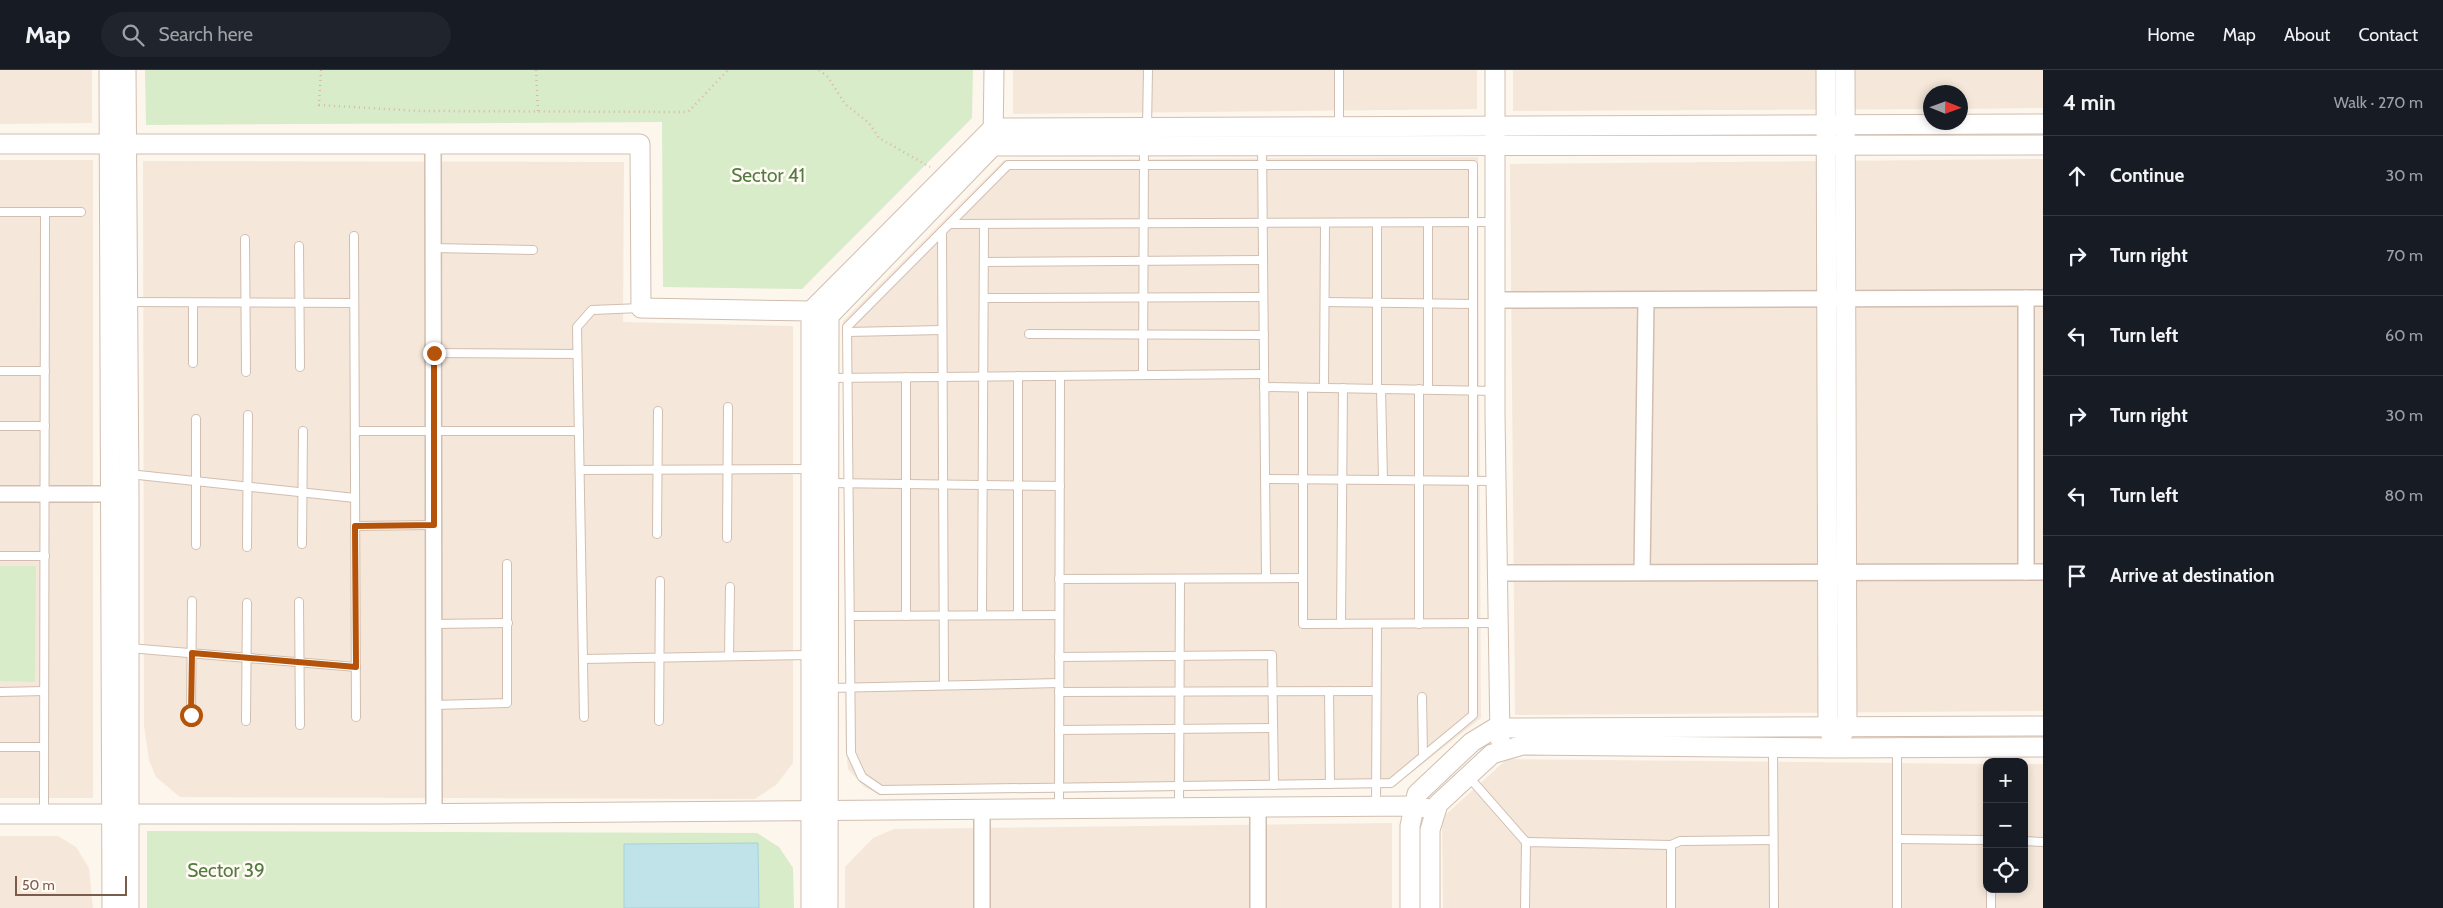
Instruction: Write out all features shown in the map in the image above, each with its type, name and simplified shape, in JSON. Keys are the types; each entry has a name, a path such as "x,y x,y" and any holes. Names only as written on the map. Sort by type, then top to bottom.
{"street":[{"path":"108,70 118,144 127,302 129,474 120,494 129,648 120,814 112,908"},
{"path":"126,70 118,144 120,814 129,908"},
{"path":"829,316 993,137 994,70"},
{"path":"1494,70 1495,390 1500,752"},
{"path":"1826,70 1828,726 1835,748"},
{"path":"1835,748 1847,726 1845,70"},
{"path":"828,908 819,811 810,655 811,311 946,176 993,137 1146,137 1339,127 2043,124"},
{"path":"1146,137 1262,146 2043,145"},
{"path":"0,144 640,144 641,308 811,311 829,316"},
{"path":"433,144 434,814"},
{"path":"2026,298 2026,572"},
{"path":"1495,300 2043,298"},
{"path":"1642,572 1646,300"},
{"path":"811,908 828,688 829,483 838,378 829,316"},
{"path":"0,494 120,494"},
{"path":"1497,573 2043,572"},
{"path":"1410,908 1410,826 1417,794 1472,742 1495,728 2043,726"},
{"path":"1430,908 1430,830 1438,804 1492,754 1523,745 1835,748 2043,747"},
{"path":"0,814 434,814 1414,806 1436,810"},
{"path":"1258,808 1258,908"},
{"path":"982,810 982,908"}],"lane":[{"path":"1143,375 1144,165 1148,70"},
{"path":"1339,70 1339,127"},
{"path":"1262,146 1266,578"},
{"path":"1008,165 1144,165 1473,165 1473,715 1391,783 882,790 862,777 851,753 848,484 838,378 847,327 1008,165"},
{"path":"0,212 80,212"},
{"path":"44,814 45,212"},
{"path":"950,224 1495,222"},
{"path":"1324,388 1325,223"},
{"path":"1377,223 1379,389 1383,480"},
{"path":"1428,223 1428,389"},
{"path":"982,615 984,224"},
{"path":"942,232 944,685"},
{"path":"354,236 356,717"},
{"path":"245,239 246,372"},
{"path":"299,246 300,367"},
{"path":"433,248 533,250"},
{"path":"984,262 1263,260"},
{"path":"984,298 1263,297"},
{"path":"127,302 354,303"},
{"path":"1325,302 1473,304"},
{"path":"193,303 193,362"},
{"path":"584,717 577,327 592,310 641,308"},
{"path":"847,332 942,330"},
{"path":"1029,334 1264,335"},
{"path":"434,353 577,354"},
{"path":"0,372 45,371"},
{"path":"838,378 1264,374"},
{"path":"1018,376 1018,615"},
{"path":"1059,809 1060,376"},
{"path":"906,377 906,616"},
{"path":"1264,387 1495,390"},
{"path":"1304,388 1303,624 1498,623"},
{"path":"1342,624 1343,388"},
{"path":"1418,624 1419,390"},
{"path":"728,407 728,538"},
{"path":"658,411 658,534"},
{"path":"247,547 248,415"},
{"path":"196,419 196,545"},
{"path":"0,426 45,426"},
{"path":"302,544 303,431"},
{"path":"355,431 579,431"},
{"path":"580,470 811,469"},
{"path":"129,474 355,498"},
{"path":"1265,479 1496,481"},
{"path":"829,483 1060,486"},
{"path":"355,526 434,525"},
{"path":"0,556 45,556"},
{"path":"434,705 507,703 507,564"},
{"path":"1060,579 1303,578"},
{"path":"1179,808 1180,579"},
{"path":"659,721 660,581"},
{"path":"729,656 730,587"},
{"path":"191,715 192,601"},
{"path":"299,602 300,725"},
{"path":"246,721 247,603"},
{"path":"850,616 1059,615"},
{"path":"434,624 508,622"},
{"path":"1376,807 1377,624"},
{"path":"129,648 356,667"},
{"path":"583,659 810,655"},
{"path":"1059,657 1272,655 1274,785"},
{"path":"828,688 1059,683"},
{"path":"0,692 44,691"},
{"path":"1329,691 1330,784"},
{"path":"1059,692 1376,691"},
{"path":"1422,697 1423,756"},
{"path":"1059,730 1273,728"},
{"path":"0,747 44,747"},
{"path":"1773,747 1774,908"},
{"path":"1897,748 1897,908"},
{"path":"1468,776 1526,842 1525,908"},
{"path":"1897,839 1983,840"},
{"path":"1526,842 1671,845 1680,841 1773,840"},
{"path":"2028,841 2043,842"},
{"path":"1670,908 1671,845"},
{"path":"1990,893 1991,908"}],"path":[{"path":"321,70 319,105 419,111 688,112 728,70"},
{"path":"536,70 538,111"},
{"path":"819,70 828,77 844,104 869,123 879,138 946,176"}],"shaded area":[{"path":"0,70 92,70 92,123 0,124"},
{"path":"1013,70 1477,70 1477,109 1013,114"},
{"path":"1513,70 2043,70 2043,108 1968,109 1968,85 1923,85 1923,109 1513,111"},
{"path":"1478,157 1481,718 1392,788 881,795 864,787 848,769 846,750 843,321 1004,160"},
{"path":"2043,159 2043,711 1515,715 1510,164"},
{"path":"0,160 93,160 93,798 0,798"},
{"path":"143,161 624,162 623,322 793,326 793,763 776,785 755,799 180,797 156,777 149,760 144,726"},
{"path":"1507,759 1983,764 1983,893 2028,893 2028,764 2043,764 2043,908 1443,908 1442,818"},
{"path":"1392,823 1392,908 845,908 845,867 873,838 894,829"},
{"path":"0,836 58,836 76,847 89,868 93,908 0,908"}],"green space":[{"name":"Sector 41","path":"145,70 973,70 972,118 802,289 663,287 662,122 146,125"},
{"path":"0,566 36,566 35,682 0,681"},
{"name":"Sector 39","path":"147,831 757,833 779,847 793,868 794,908 147,908"}],"water":[{"path":"758,843 759,908 624,908 624,844"}],"route":[{"path":"191,715 192,653 356,667 355,526 434,525 434,353"}]}
